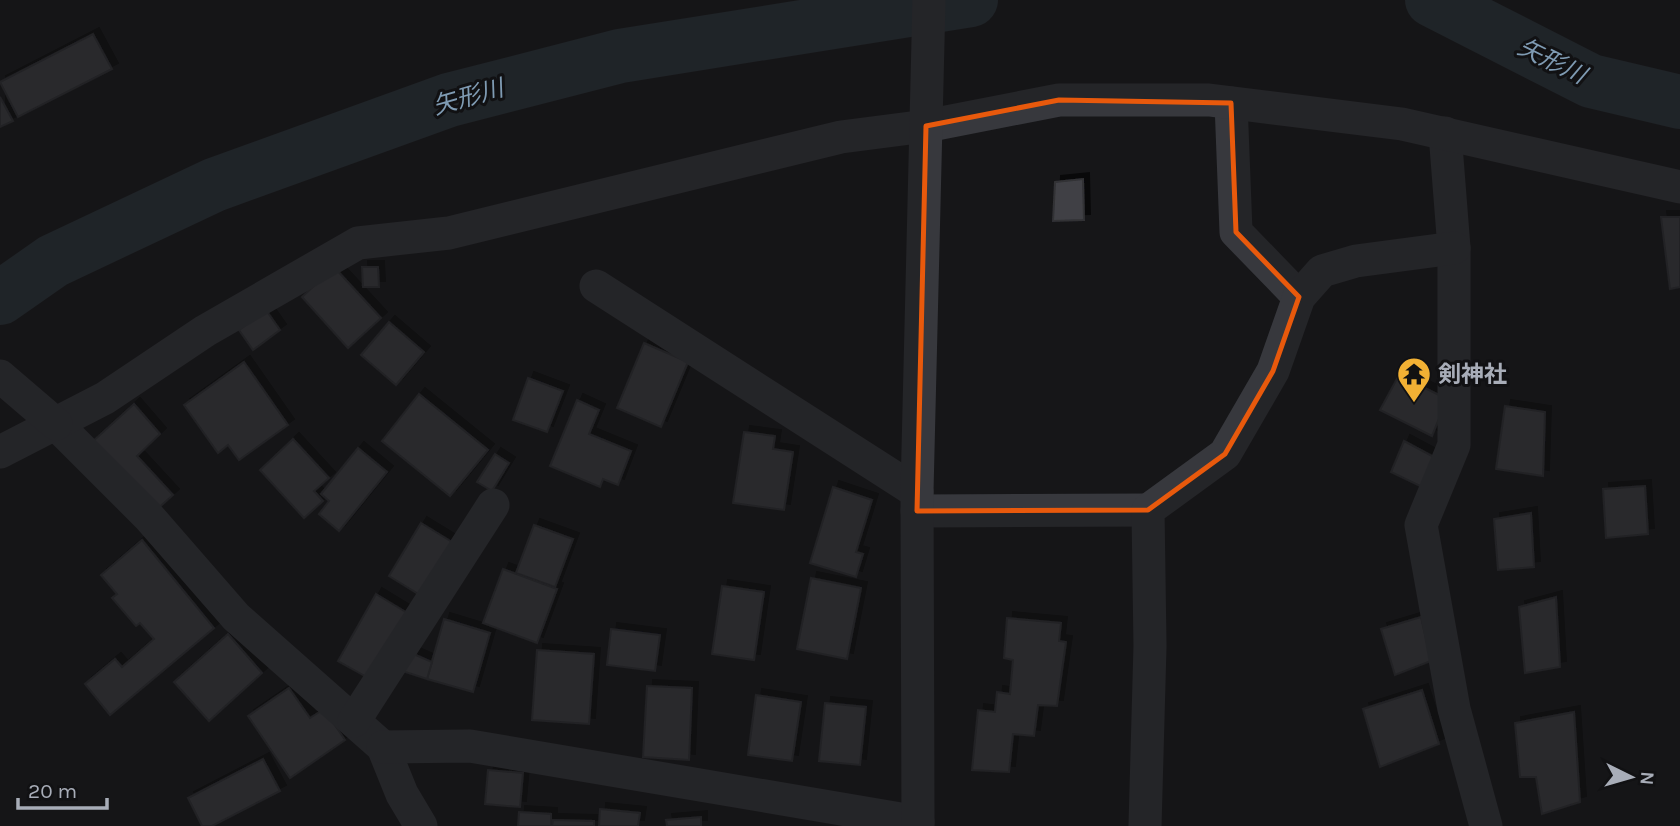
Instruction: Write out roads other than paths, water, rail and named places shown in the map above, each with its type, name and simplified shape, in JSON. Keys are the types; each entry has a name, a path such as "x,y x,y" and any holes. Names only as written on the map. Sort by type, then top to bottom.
{"street":[{"path":"383,747 470,746 918,824 917,502 929,0"},
{"path":"0,452 105,398 205,331 358,243 449,233 841,137 926,126 1059,100 1231,103 1402,124 1680,187"},
{"path":"1231,103 1236,232 1299,297"},
{"path":"1445,133 1454,248 1454,445 1421,525 1454,709 1486,826"},
{"path":"596,286 917,502 1148,510 1225,454 1273,371 1299,297 1322,271 1356,261 1454,248"},
{"path":"0,376 56,425 148,516 236,617 383,747 402,794 421,826"},
{"path":"354,721 493,505"},
{"path":"1145,826 1150,646 1148,510"}],"waterway":[{"name":"矢形川","path":"0,298 53,261 214,185 449,100 620,56 971,0"},
{"name":"矢形川","path":"1432,0 1591,81 1680,102"}],"place":[{"name":"剣神社","path":"1414,404"}]}
